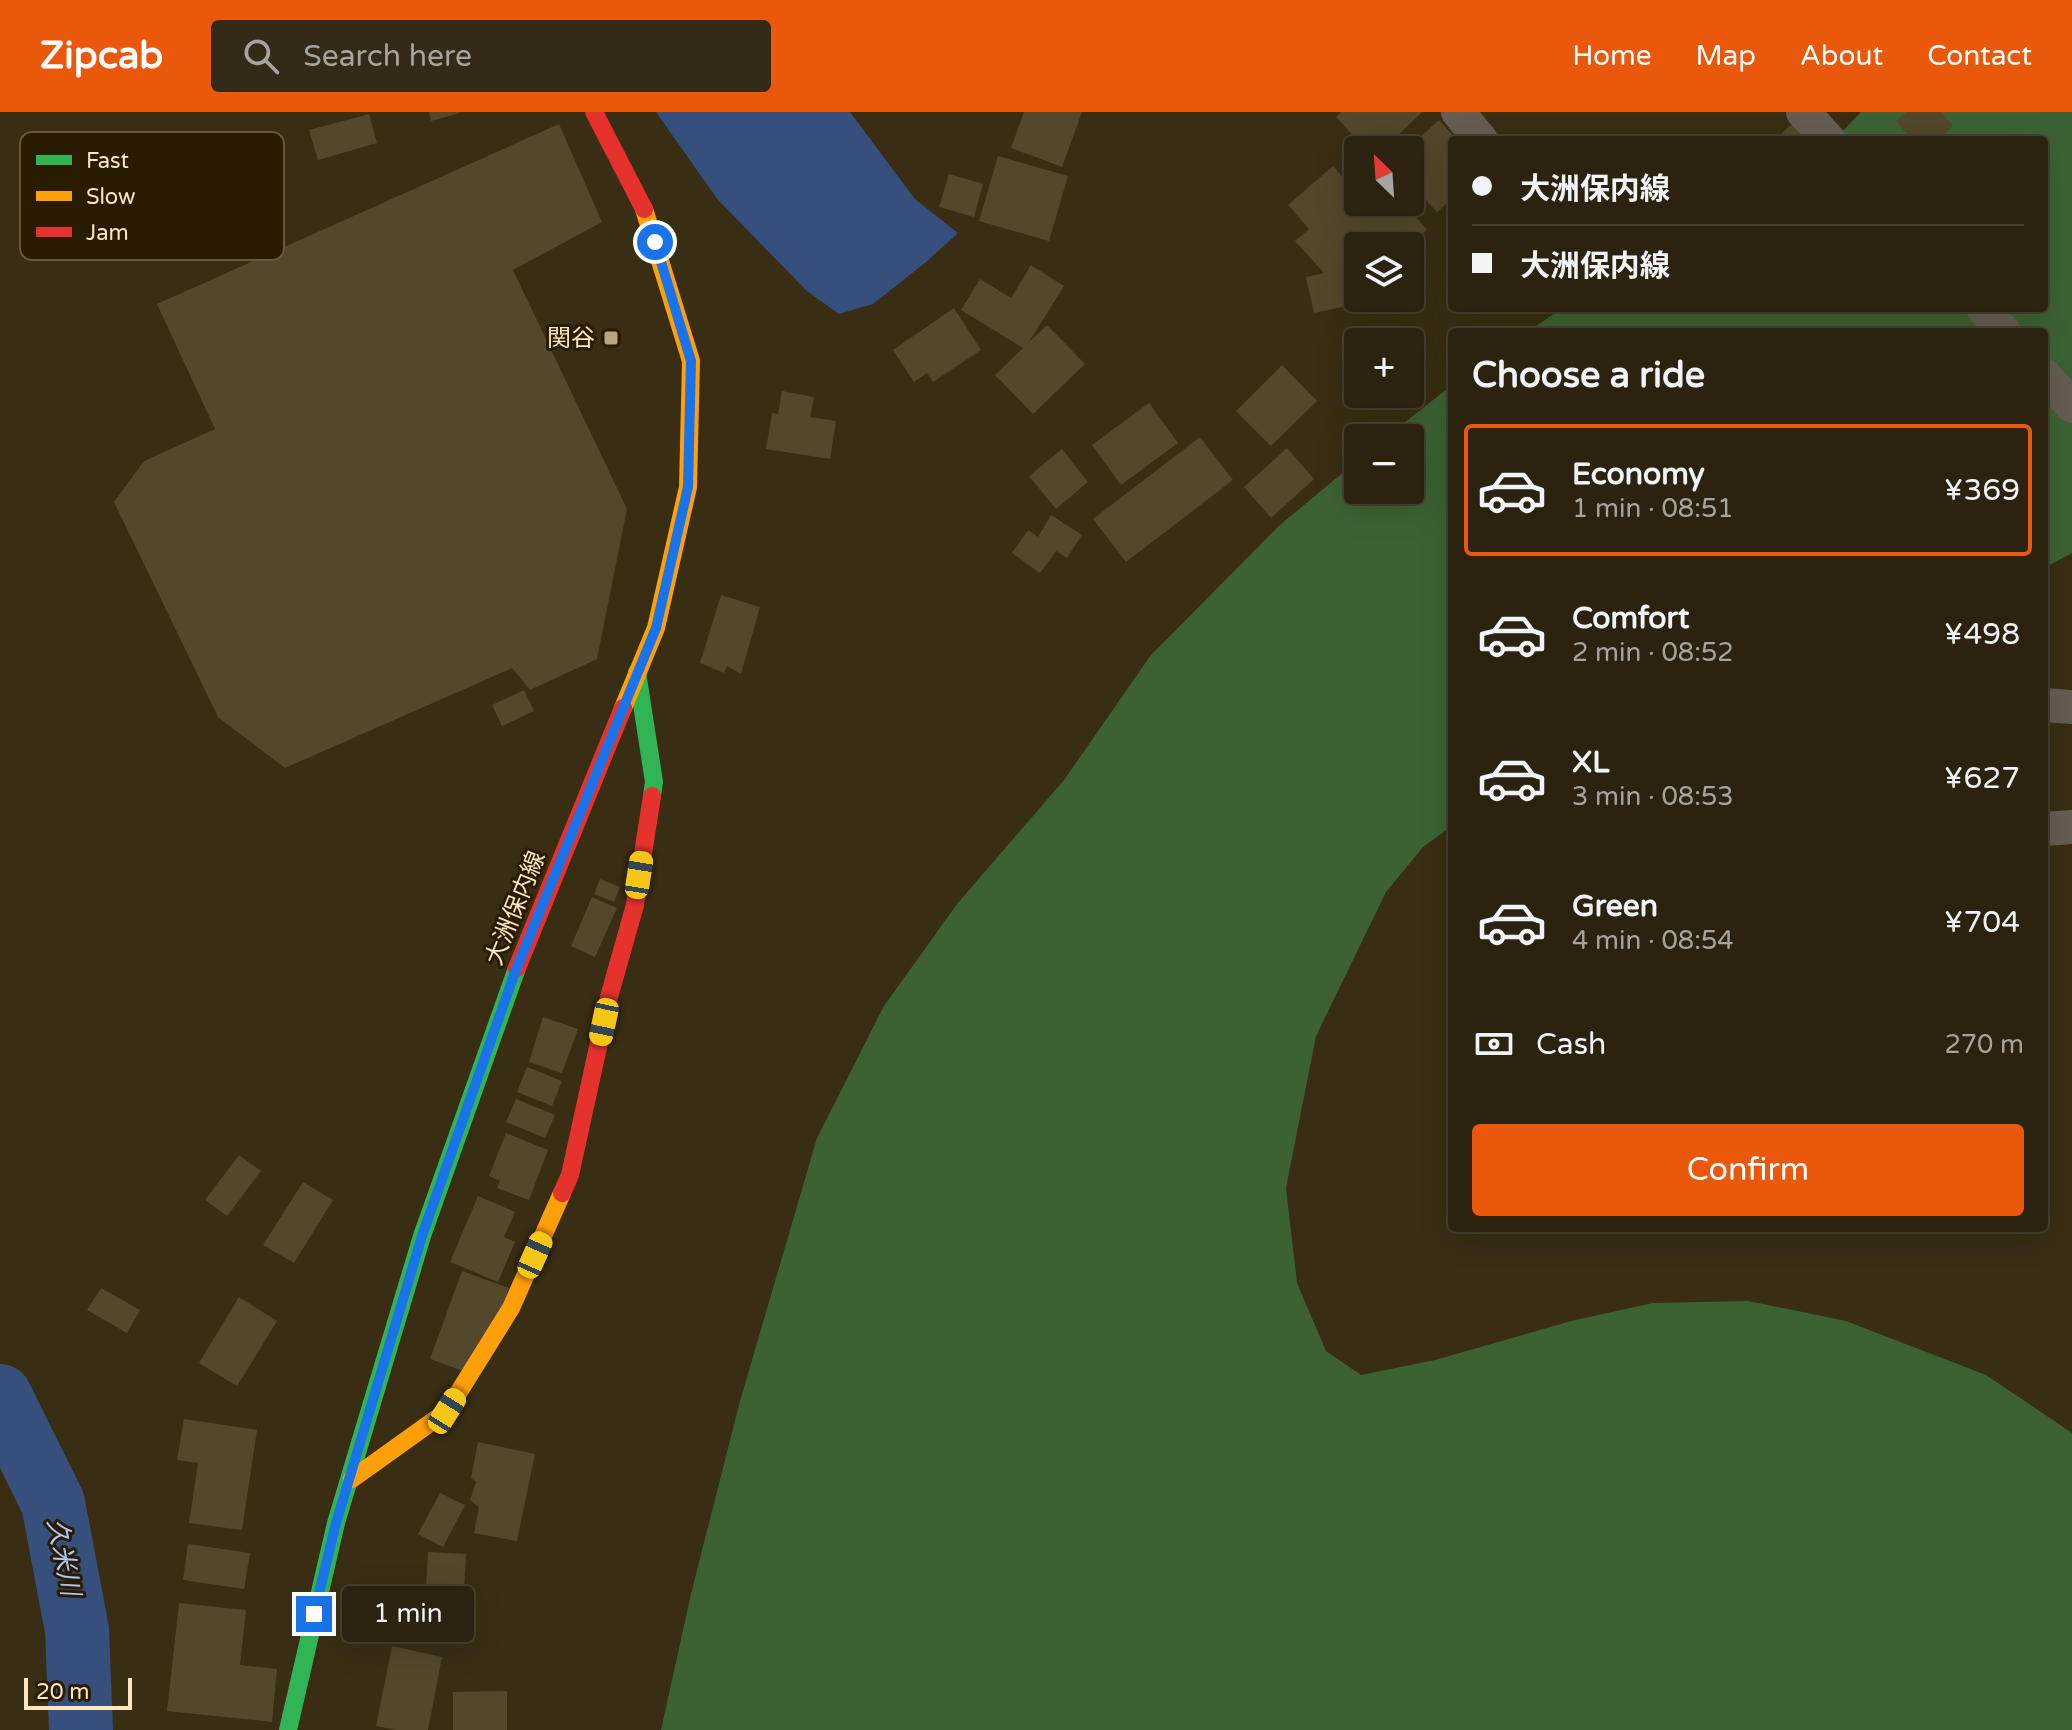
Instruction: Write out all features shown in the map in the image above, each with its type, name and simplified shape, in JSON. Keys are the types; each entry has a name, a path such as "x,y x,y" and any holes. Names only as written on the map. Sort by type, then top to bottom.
{"main road":[{"name":"大洲保内線","path":"288,1730 332,1538 422,1236 510,987 656,628 688,487 691,361 647,215 594,112"},
{"path":"352,1479 447,1411 511,1308 570,1175 609,997 635,905 654,782 637,672"}],"street":[{"path":"1458,112 1478,136"},
{"path":"1803,112 1825,136"},
{"path":"1986,312 2000,328"},
{"path":"2048,379 2072,406"},
{"path":"2048,705 2072,707"},
{"path":"2048,829 2072,827"}],"green space":[{"path":"1861,112 2072,112 2072,553 2048,566 2048,328 1534,328 1556,312 2048,312 2048,136 1838,136"},
{"path":"1448,388 1448,829 1423,847 1386,892 1316,1036 1286,1188 1297,1283 1326,1351 1361,1375 1435,1360 1571,1321 1653,1303 1748,1301 1846,1321 1986,1375 2072,1433 2072,1730 661,1730 691,1594 740,1401 817,1138 884,1006 957,904 1064,780 1151,655 1280,525 1344,472 1344,504 1424,504 1424,424 1403,424"}],"water":[{"path":"656,112 850,112 915,199 958,233 873,304 839,314 807,291 718,200"}],"building":[{"path":"429,112 460,112 460,113 431,121"},
{"path":"1024,112 1082,112 1062,167 1011,148"},
{"path":"1341,112 1422,112 1397,136 1354,136 1336,117"},
{"path":"1804,112 1837,136 1779,136"},
{"path":"1907,112 1941,112 1953,126 1942,136 1909,136 1896,121"},
{"path":"369,114 377,143 318,160 309,130"},
{"path":"1439,120 1453,136 1448,136 1448,202 1437,212 1424,198 1424,136 1421,136"},
{"path":"559,124 602,222 513,270 627,509 597,659 530,690 512,668 285,768 218,717 114,502 144,461 215,429 157,304 255,260 284,260 284,247"},
{"path":"998,156 1068,176 1049,241 979,221"},
{"path":"1333,166 1344,179 1344,216 1415,216 1427,230 1424,233 1344,232 1344,307 1314,313 1306,277 1324,273 1295,241 1309,229 1288,205"},
{"path":"949,174 983,184 974,217 939,207"},
{"path":"1031,265 1064,286 1029,342 1047,325 1085,364 1033,414 995,375 1023,348 961,310 980,279 1011,298"},
{"path":"954,308 981,350 933,382 927,373 914,382 893,350"},
{"path":"1282,365 1317,401 1271,446 1236,411"},
{"path":"782,391 814,397 810,417 836,421 830,459 766,449 772,413 778,414"},
{"path":"1149,403 1178,443 1121,485 1092,445"},
{"path":"1200,437 1233,480 1126,562 1093,519"},
{"path":"1287,448 1314,479 1271,518 1244,487"},
{"path":"1062,449 1088,482 1056,509 1029,476"},
{"path":"1051,515 1082,535 1067,558 1056,551 1040,573 1012,553 1028,530 1038,537"},
{"path":"721,595 760,607 741,674 727,666 724,673 700,663"},
{"path":"524,690 534,711 502,726 492,705"},
{"path":"600,879 620,887 614,902 594,894"},
{"path":"592,897 617,908 595,957 571,946"},
{"path":"543,1017 578,1029 562,1073 529,1062"},
{"path":"527,1067 562,1081 552,1106 517,1092"},
{"path":"516,1099 555,1115 545,1138 506,1122"},
{"path":"506,1133 548,1150 529,1200 497,1188 500,1181 489,1176"},
{"path":"239,1155 261,1171 227,1216 205,1200"},
{"path":"303,1182 333,1200 294,1263 263,1245"},
{"path":"478,1196 515,1212 504,1237 515,1242 498,1282 450,1262"},
{"path":"462,1271 509,1288 477,1376 430,1359"},
{"path":"101,1288 140,1310 127,1333 87,1310"},
{"path":"239,1297 277,1321 237,1386 199,1363"},
{"path":"184,1419 257,1430 242,1530 189,1523 198,1463 177,1460"},
{"path":"478,1442 535,1454 517,1541 474,1533 479,1507 470,1500 476,1482 471,1478"},
{"path":"440,1493 465,1505 443,1547 418,1534"},
{"path":"188,1544 250,1553 244,1589 183,1580"},
{"path":"428,1552 466,1554 462,1626 424,1623"},
{"path":"179,1603 246,1610 240,1665 277,1669 272,1722 167,1711"},
{"path":"392,1646 442,1657 428,1730 396,1730 376,1726"},
{"path":"507,1691 507,1730 453,1730 453,1692"}],"waterway":[{"name":"久米川","path":"0,1396 53,1503 77,1630 81,1730"}],"traffic: fast":[{"path":"637,672 654,782 652,796"},
{"path":"288,1730 336,1523 422,1236 517,968"}],"traffic: slow":[{"path":"623,708 656,628 688,487 691,361 644,209"},
{"path":"352,1479 447,1411 511,1308 562,1193"}],"traffic: jam":[{"path":"594,112 644,209"},
{"path":"517,968 623,708"},
{"path":"562,1193 570,1175 609,997 635,905 652,796"}],"place":[{"name":"関谷","path":"611,338"}],"route":[{"path":"314,1614 336,1523 352,1479 422,1236 515,972 656,628 688,487 691,361 655,242"}]}
